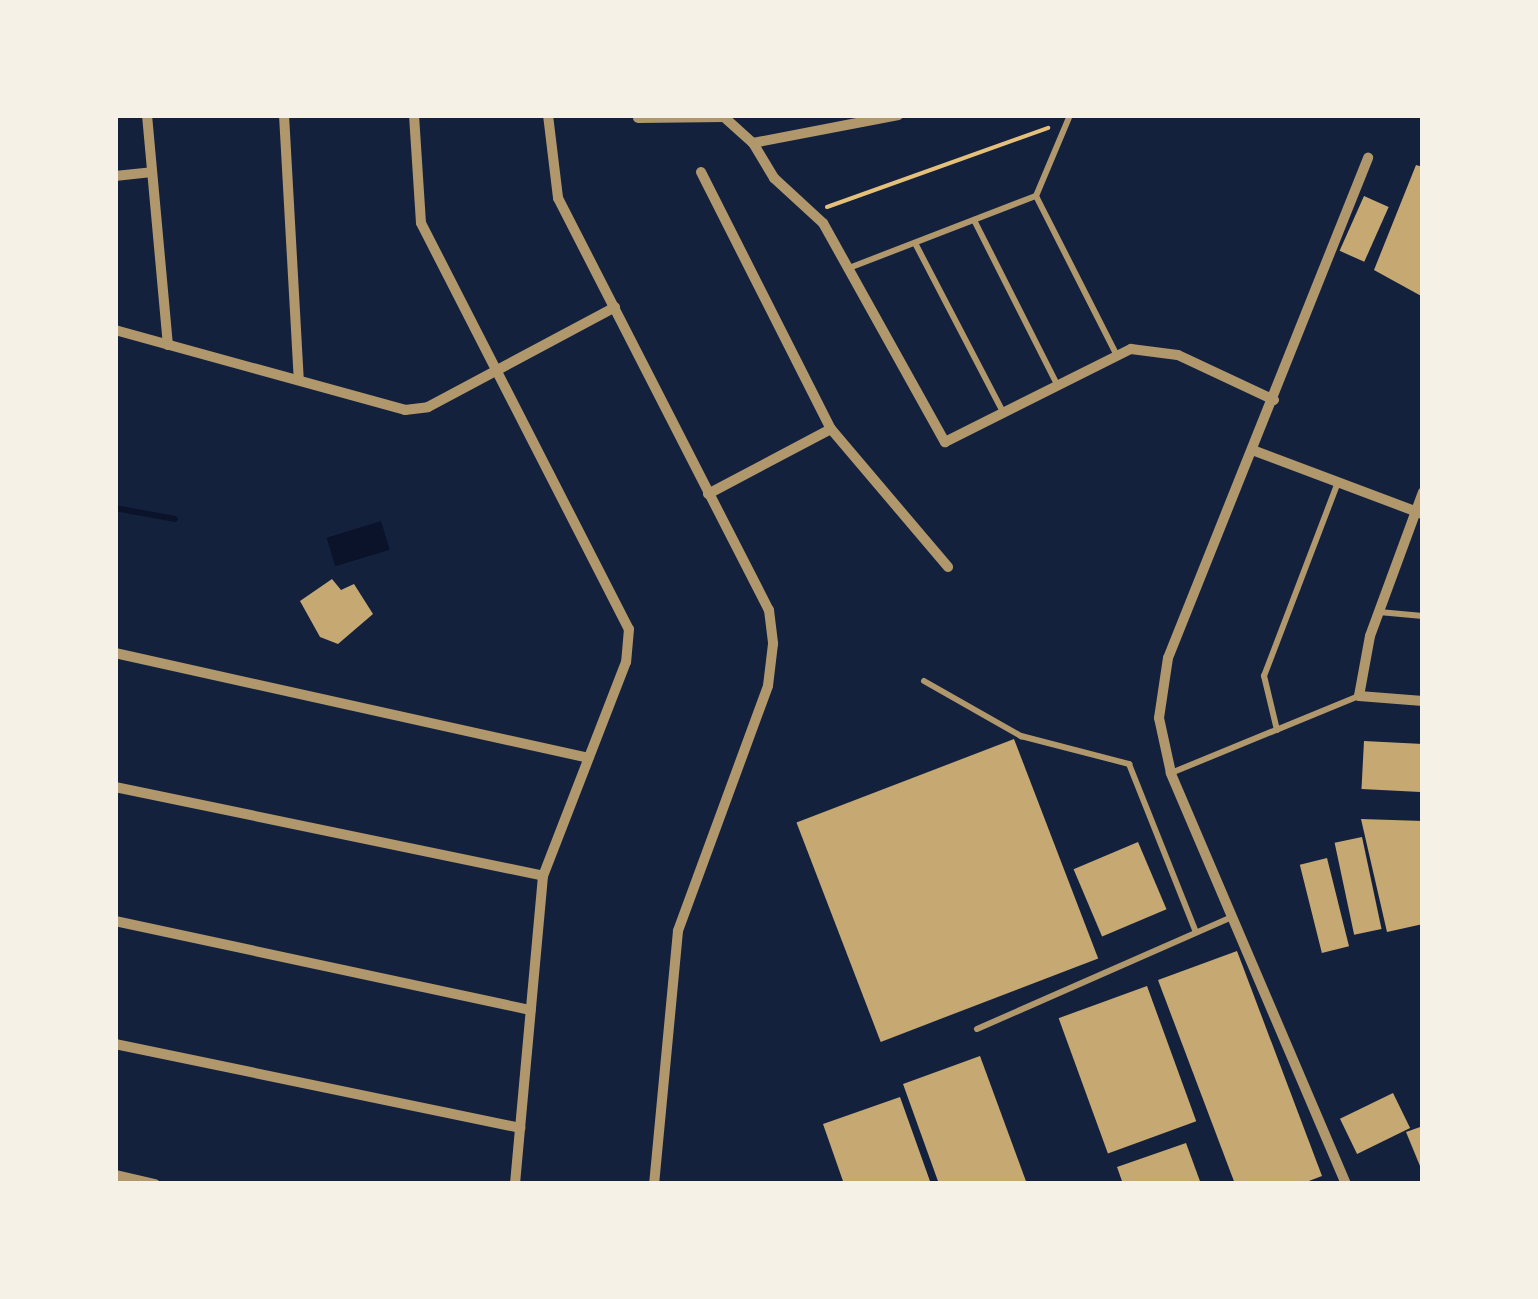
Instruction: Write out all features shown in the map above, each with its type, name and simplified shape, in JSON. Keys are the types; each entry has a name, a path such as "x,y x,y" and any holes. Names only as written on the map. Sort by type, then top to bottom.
{"street":[{"path":"147,115 168,345"},
{"path":"284,115 299,380"},
{"path":"414,115 421,224 494,373 629,628 626,662 543,876 514,1184"},
{"path":"548,115 558,198 770,610 773,644 768,686 678,931 654,1184"},
{"path":"753,143 898,115"},
{"path":"638,118 725,116 753,143 774,178 813,212 945,442 1116,354 1163,350 1274,400"},
{"path":"1346,1184 1171,774 1160,718 1168,658 1255,451 1368,158"},
{"path":"115,176 152,172"},
{"path":"701,172 830,429 948,567"},
{"path":"115,330 405,410 494,373 615,307"},
{"path":"708,494 830,429"},
{"path":"1255,451 1419,513"},
{"path":"1423,492 1419,513 1378,612 1359,696 1423,701"},
{"path":"115,654 588,758"},
{"path":"115,787 543,876"},
{"path":"115,920 531,1010"},
{"path":"115,1044 520,1128"},
{"path":"115,1175 155,1184"}],"lane":[{"path":"848,268 1036,196 1069,118"},
{"path":"1036,196 1116,354"},
{"path":"974,220 1056,384"},
{"path":"915,242 1003,412"},
{"path":"1277,730 1264,676 1337,485"},
{"path":"1378,612 1423,616"},
{"path":"924,681 1021,736 1129,764 1196,932"},
{"path":"1171,774 1359,696"},
{"path":"977,1029 1232,916"}],"path":[{"path":"813,212 1069,118"}],"water":[{"path":"381,521 390,550 335,566 326,538"}],"building":[{"path":"1416,165 1423,167 1423,297 1374,270"},
{"path":"1364,196 1389,207 1364,262 1340,251"},
{"path":"332,579 341,590 354,584 373,614 338,644 320,637 300,601"},
{"path":"1014,739 1098,958 881,1042 796,822"},
{"path":"1364,741 1423,744 1420,792 1361,789"},
{"path":"1361,819 1423,821 1423,924 1387,932"},
{"path":"1362,837 1382,929 1354,935 1335,843"},
{"path":"1138,842 1167,909 1102,937 1074,869"},
{"path":"1327,858 1349,946 1322,953 1300,865"},
{"path":"1237,951 1322,1176 1301,1184 1235,1184 1158,980"},
{"path":"1147,986 1196,1121 1108,1153 1059,1018"},
{"path":"980,1056 1027,1184 939,1184 903,1084"},
{"path":"1393,1093 1410,1128 1357,1154 1340,1119"},
{"path":"900,1097 931,1184 844,1184 823,1124"},
{"path":"1423,1126 1423,1165 1420,1166 1406,1132"},
{"path":"1186,1143 1201,1184 1123,1184 1117,1167"}],"waterway":[{"path":"115,508 175,519"}]}
